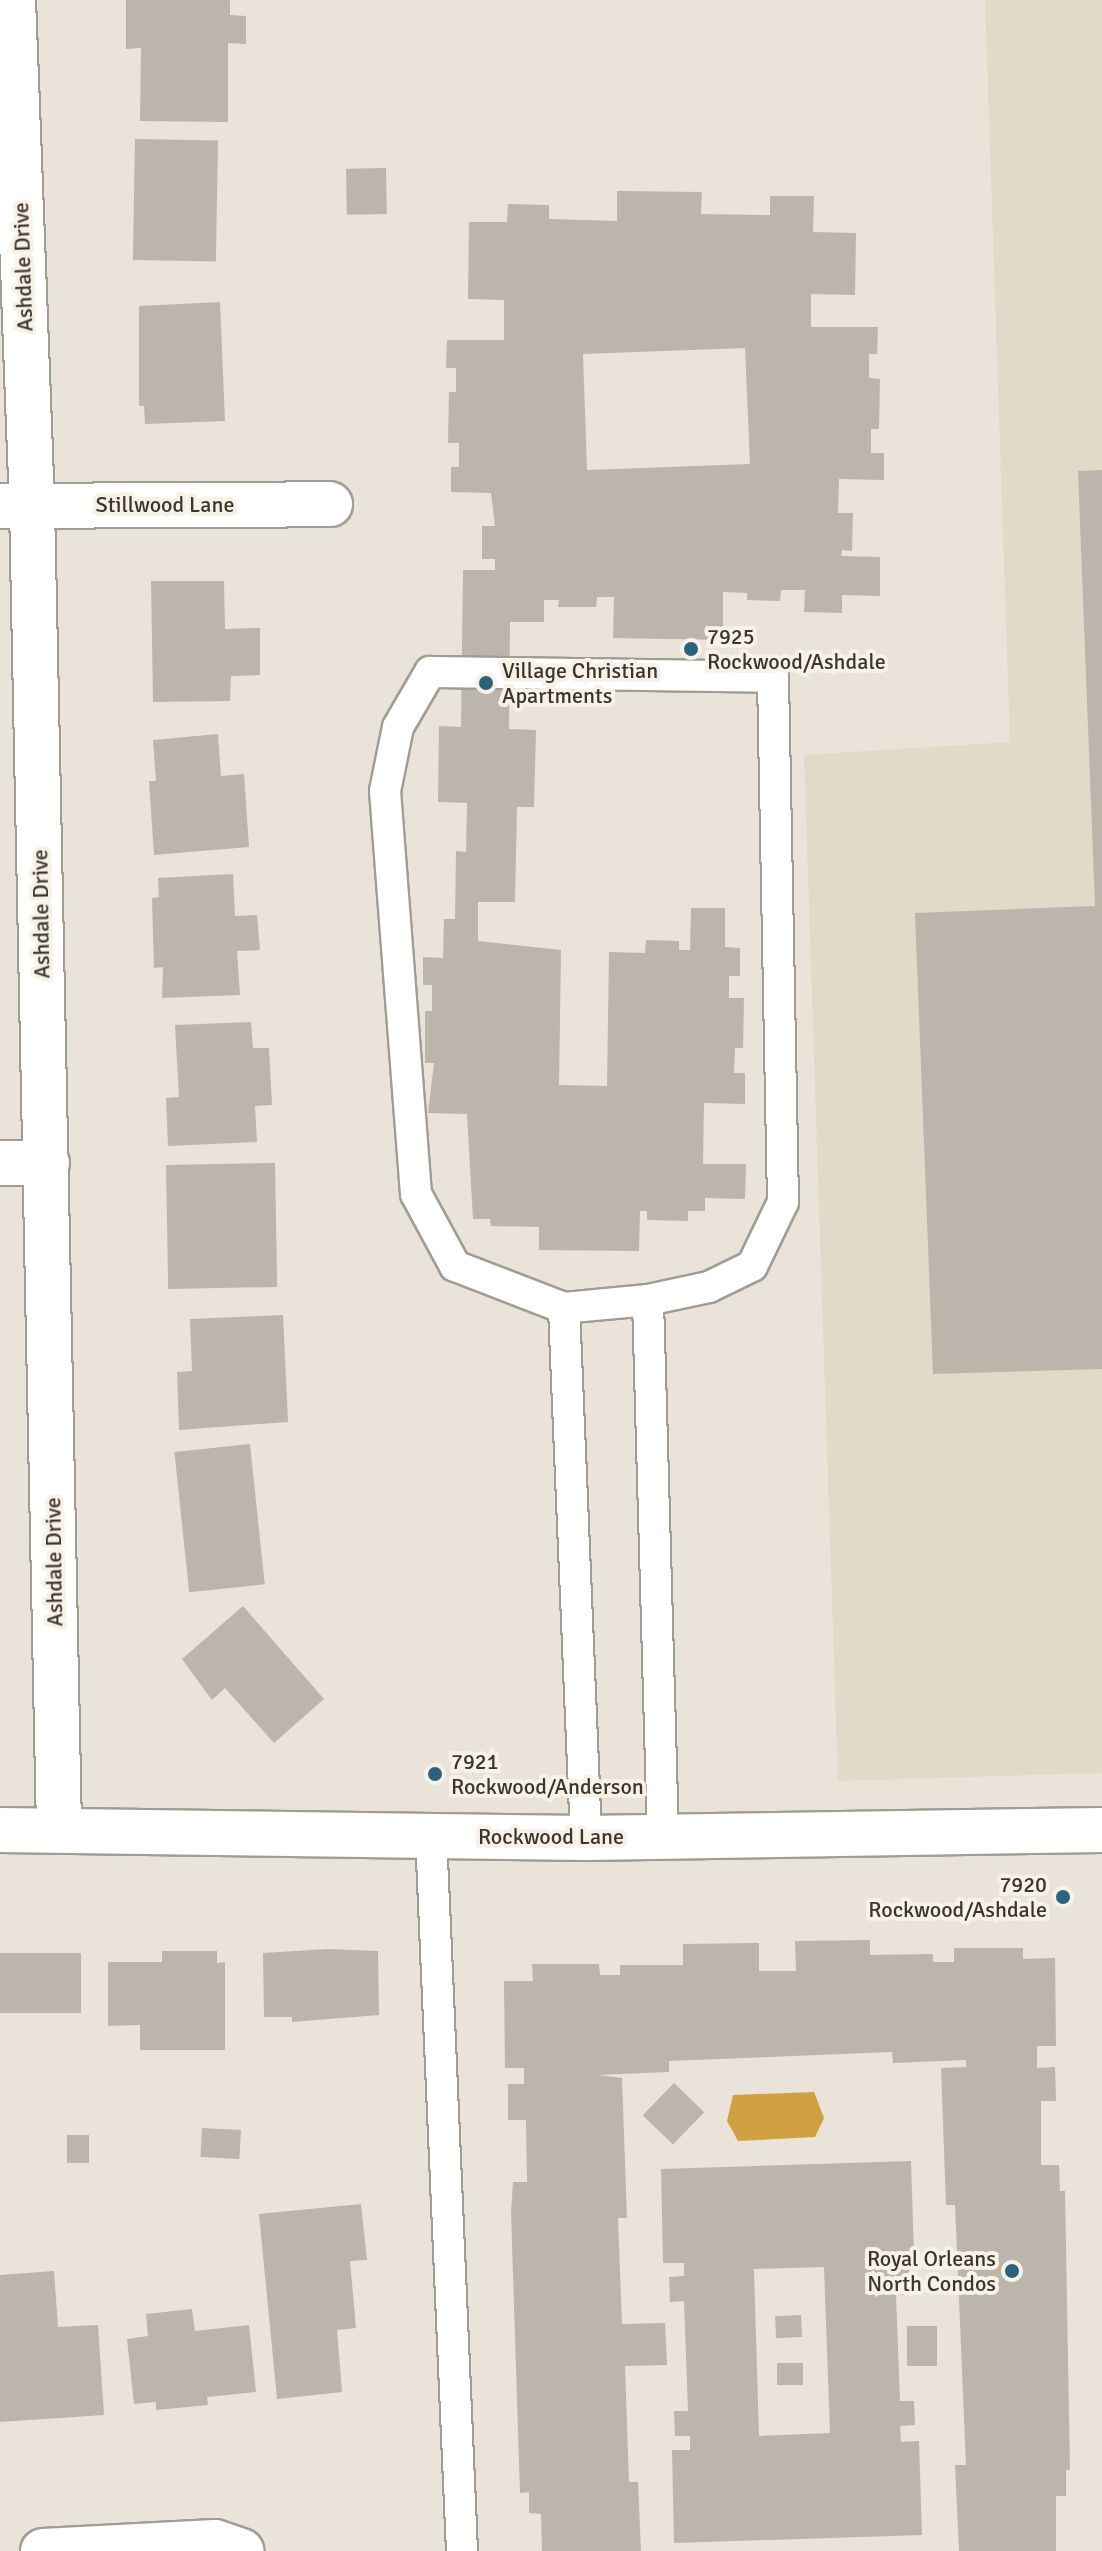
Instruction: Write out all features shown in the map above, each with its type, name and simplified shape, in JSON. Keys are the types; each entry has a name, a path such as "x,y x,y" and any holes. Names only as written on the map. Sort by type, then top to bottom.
{"street":[{"name":"Ashdale Drive","path":"13,0 16,506 47,1163 59,1829"},
{"name":"Stillwood Lane","path":"16,506 330,504"},
{"path":"0,1163 47,1163"},
{"name":"Rockwood Lane","path":"0,1830 586,1838 1102,1830"},
{"path":"43,2551 215,2542 241,2551"}],"lane":[{"path":"430,672 773,677 783,1202 752,1266 709,1287 648,1300 564,1308 455,1266 416,1194 385,791 398,727 430,672"},
{"path":"648,1300 663,1837"},
{"path":"564,1308 586,1838"},
{"path":"431,1835 462,2551"}],"shaded area":[{"path":"985,0 1102,0 1102,1773 838,1781 804,755 1010,742"},
{"path":"814,2092 824,2118 815,2137 738,2141 727,2121 733,2095"}],"building":[{"path":"126,0 230,0 230,15 246,16 246,44 228,43 228,122 140,121 141,48 126,49"},
{"path":"135,139 218,140 216,261 133,260"},
{"path":"386,168 387,214 347,215 346,169"},
{"name":"Village Christian Apartments","path":"617,191 702,192 701,214 770,215 770,196 814,196 813,232 856,233 855,295 811,294 811,327 878,327 877,354 869,354 869,378 880,379 879,429 871,429 871,453 884,453 884,480 839,479 838,513 853,513 852,551 842,550 841,556 880,557 880,596 842,595 842,613 804,612 805,590 781,590 780,601 747,600 747,593 723,592 723,640 613,638 614,597 597,597 596,607 558,607 559,600 544,600 544,622 510,622 509,729 536,730 534,807 517,807 515,902 478,902 478,941 561,950 559,1085 607,1086 609,952 645,953 646,940 679,941 679,950 690,950 691,908 725,908 725,947 740,948 740,976 729,976 729,998 744,998 743,1048 735,1048 734,1073 745,1073 745,1104 704,1103 703,1164 746,1164 745,1199 705,1198 705,1211 688,1211 688,1221 647,1220 647,1211 640,1211 639,1251 539,1250 539,1227 491,1226 490,1219 473,1219 467,1114 428,1113 434,1063 425,1063 425,1011 432,1011 432,985 423,985 423,957 443,958 444,919 455,919 456,851 466,852 467,803 438,802 439,726 461,727 463,570 495,570 495,559 482,559 482,526 495,526 491,493 451,492 451,467 459,467 459,443 448,443 449,392 456,392 456,368 446,368 447,340 504,340 504,300 468,299 469,222 507,222 508,204 549,205 549,219 617,221","holes":["745,348 750,464 587,470 583,354"]},
{"path":"220,302 225,421 145,424 144,406 139,406 139,306"},
{"path":"1102,470 1102,1369 933,1374 915,913 1095,906 1078,471"},
{"path":"151,581 224,581 225,629 260,628 260,675 231,676 230,701 153,702"},
{"path":"218,734 221,776 244,774 249,847 154,855 149,781 156,781 153,740"},
{"path":"233,874 235,916 257,915 260,950 237,951 240,995 162,998 163,967 154,968 152,898 159,897 158,878"},
{"path":"251,1022 253,1048 269,1048 272,1105 255,1106 257,1142 168,1146 166,1098 179,1097 175,1025"},
{"path":"275,1163 277,1287 168,1289 166,1165"},
{"path":"283,1315 288,1422 179,1430 177,1372 192,1371 190,1319"},
{"path":"250,1444 265,1584 189,1592 174,1452"},
{"path":"243,1606 324,1699 274,1743 225,1688 212,1700 182,1659"},
{"name":"Royal Orleans North Condos","path":"870,1940 870,1955 933,1954 933,1962 954,1962 954,1948 1023,1948 1023,1959 1055,1958 1056,2046 1037,2046 1037,2068 1055,2067 1056,2101 1041,2101 1041,2165 1059,2165 1060,2191 1065,2191 1070,2470 1066,2470 1066,2496 1056,2496 1056,2551 959,2551 955,2465 966,2465 955,2205 946,2205 941,2068 966,2067 966,2060 893,2063 892,2052 669,2061 669,2072 597,2075 622,2078 627,2218 618,2218 622,2324 665,2323 667,2365 625,2366 629,2482 638,2482 641,2551 542,2551 541,2514 529,2513 529,2492 520,2493 511,2212 513,2182 527,2182 526,2120 508,2120 508,2084 524,2084 524,2068 505,2068 504,1981 533,1981 532,1964 599,1964 600,1975 620,1975 620,1965 683,1965 683,1944 759,1943 759,1971 796,1971 795,1941"},
{"path":"328,1949 378,1951 379,2015 292,2022 292,2017 264,2017 263,1953"},
{"path":"162,1951 217,1951 217,1963 225,1962 225,2050 140,2050 140,2025 108,2026 108,1962 162,1962"},
{"path":"0,1953 81,1953 81,2013 0,2013"},
{"path":"674,2083 704,2112 673,2145 643,2115"},
{"path":"202,2128 241,2130 239,2159 200,2157"},
{"path":"67,2135 89,2135 89,2163 67,2163"},
{"name":"Royal Orleans North Condos","path":"911,2161 914,2255 895,2255 895,2268 909,2267 910,2294 896,2295 900,2401 914,2401 915,2425 900,2426 901,2442 919,2441 922,2535 674,2543 672,2450 690,2450 690,2436 675,2436 674,2411 688,2411 684,2301 670,2302 669,2277 684,2276 684,2263 663,2263 661,2169","holes":["824,2267 830,2433 759,2436 754,2269"]},
{"path":"361,2204 367,2260 350,2261 356,2328 337,2330 342,2392 277,2399 259,2214"},
{"path":"54,2271 58,2327 98,2325 104,2415 0,2422 0,2275"},
{"path":"192,2309 195,2331 249,2325 256,2392 207,2397 208,2405 156,2410 156,2402 134,2404 127,2339 148,2336 146,2314"},
{"path":"801,2315 802,2337 776,2338 775,2316"},
{"name":"Royal Orleans North Condos","path":"907,2326 937,2326 937,2366 907,2366"},
{"path":"777,2363 803,2363 803,2385 777,2385"}],"place":[{"name":"7925 Rockwood/Ashdale","path":"691,649"},
{"name":"Village Christian Apartments","path":"486,683"},
{"name":"7921 Rockwood/Anderson","path":"435,1774"},
{"name":"7920 Rockwood/Ashdale","path":"1063,1897"},
{"name":"Royal Orleans North Condos","path":"1012,2271"}]}
